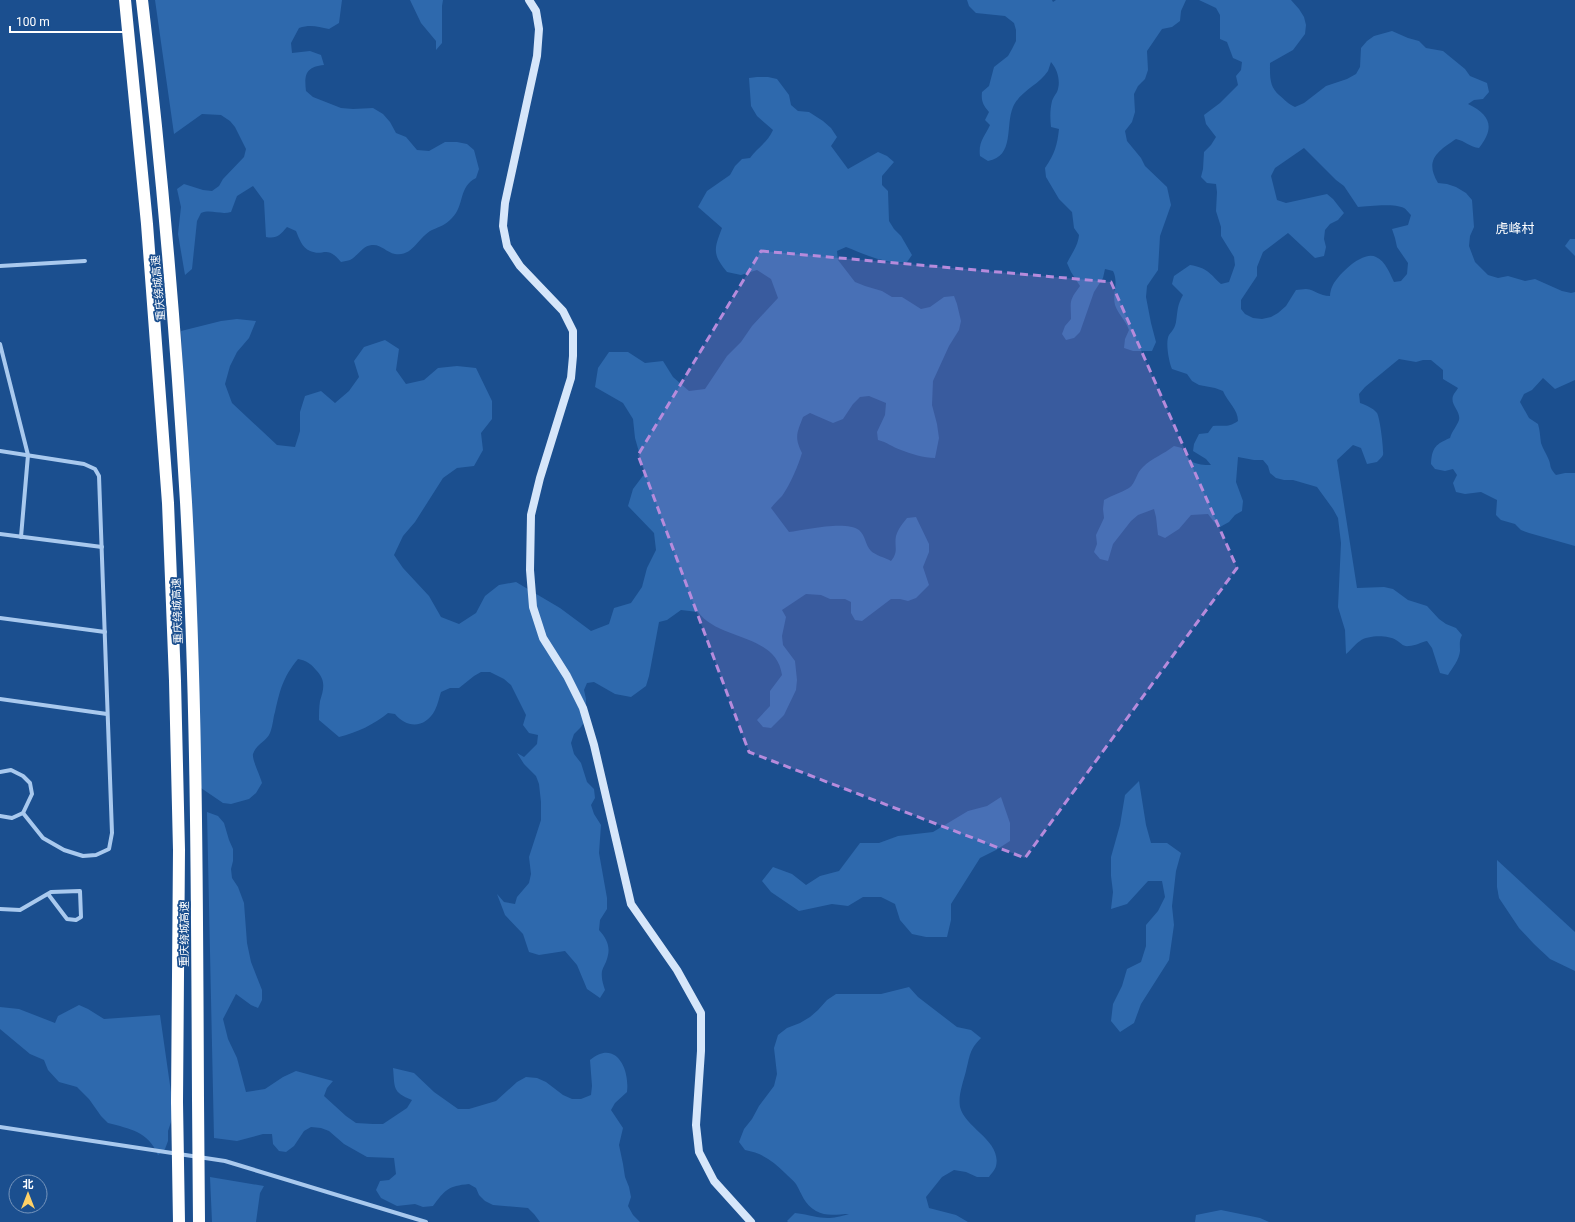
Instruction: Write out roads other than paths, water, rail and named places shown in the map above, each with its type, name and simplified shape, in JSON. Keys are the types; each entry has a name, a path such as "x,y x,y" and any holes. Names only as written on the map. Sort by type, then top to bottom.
{"highway":[{"name":"重庆绕城高速","path":"125,0 148,224 168,503 175,681 179,850 179,1222"},
{"name":"重庆绕城高速","path":"142,0 166,222 186,504 196,805 199,1222"}],"street":[{"path":"529,0 536,11 539,29 537,56 508,189 503,226 507,246 520,266 563,311 573,331 571,378 540,478 531,515 530,570 534,607 543,638 567,676 583,708 594,745 631,904 677,970 701,1013 701,1051 696,1125 699,1152 714,1180 751,1222"},
{"path":"0,266 85,261"},
{"path":"0,344 28,455 21,537"},
{"path":"0,451 84,464 95,470 99,476 112,833 109,849 96,855 83,856 64,850 43,838 23,812"},
{"path":"0,534 102,548"},
{"path":"0,618 105,632"},
{"path":"0,699 107,714"},
{"path":"0,772 11,770 23,776 30,783 32,794 23,812 12,818 0,816"},
{"path":"0,909 20,910 51,892 80,891 81,917 76,920 67,919 48,894"},
{"path":"0,1127 225,1161 426,1222"}],"district":[{"name":"虎峰村","path":"1515,228"}]}
